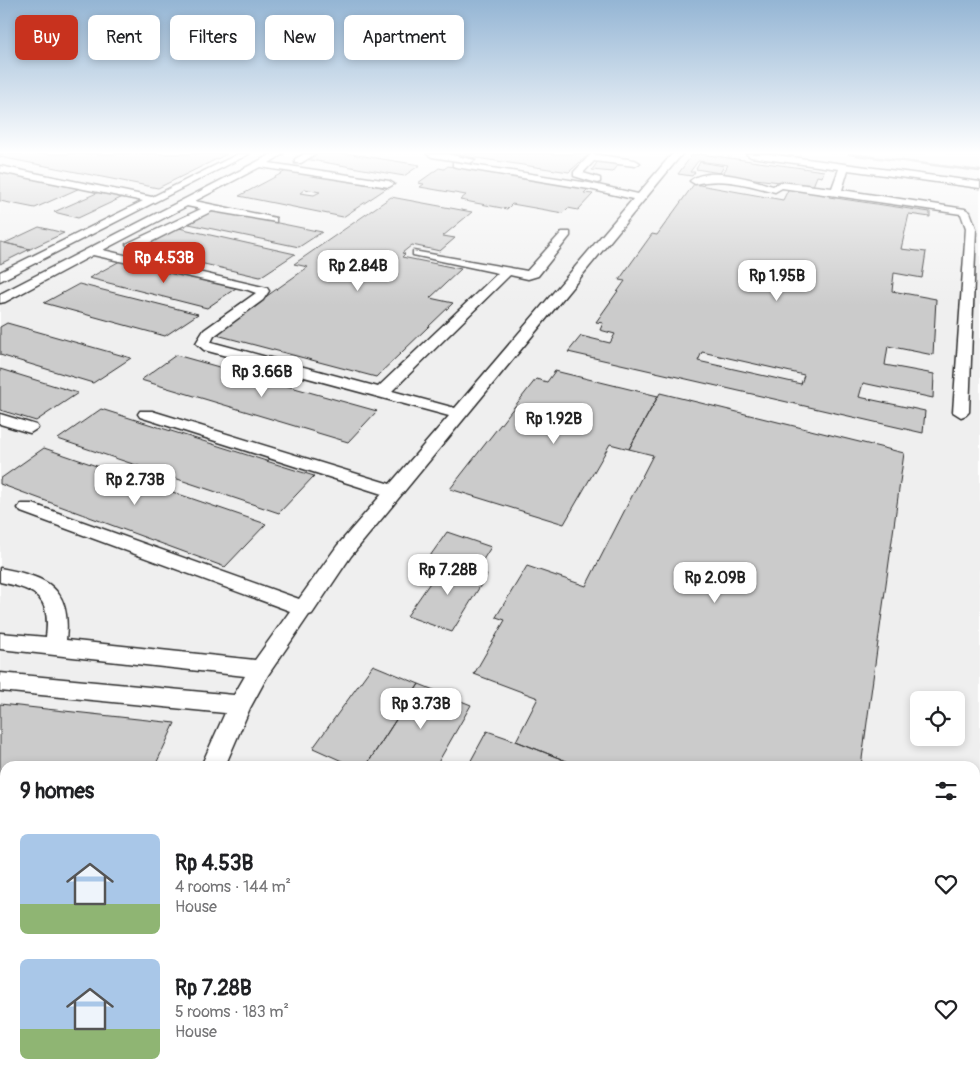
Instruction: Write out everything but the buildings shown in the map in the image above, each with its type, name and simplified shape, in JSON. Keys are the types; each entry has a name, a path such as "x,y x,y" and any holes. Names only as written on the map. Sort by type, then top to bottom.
{"street":[{"path":"0,277 144,204"},
{"path":"0,299 179,204"},
{"path":"195,204 272,220"},
{"path":"215,761 240,705 260,669 305,609 344,551 461,414 583,264 627,204"},
{"path":"917,204 965,212 971,228 961,412"},
{"path":"137,246 210,208"},
{"path":"417,253 521,275 534,273 566,234"},
{"path":"114,240 182,256"},
{"path":"381,393 461,414"},
{"path":"146,414 393,492"},
{"path":"0,419 30,428"},
{"path":"28,508 305,609"},
{"path":"0,641 260,669"},
{"path":"0,682 240,705"}],"lane":[{"path":"91,251 260,289 263,291 259,297 209,332 204,343 209,347 381,393 506,272"},
{"path":"0,575 25,580 45,588 57,605 58,626 55,647"}],"shaded area":[{"path":"0,204 980,204 980,761 0,761"}]}
